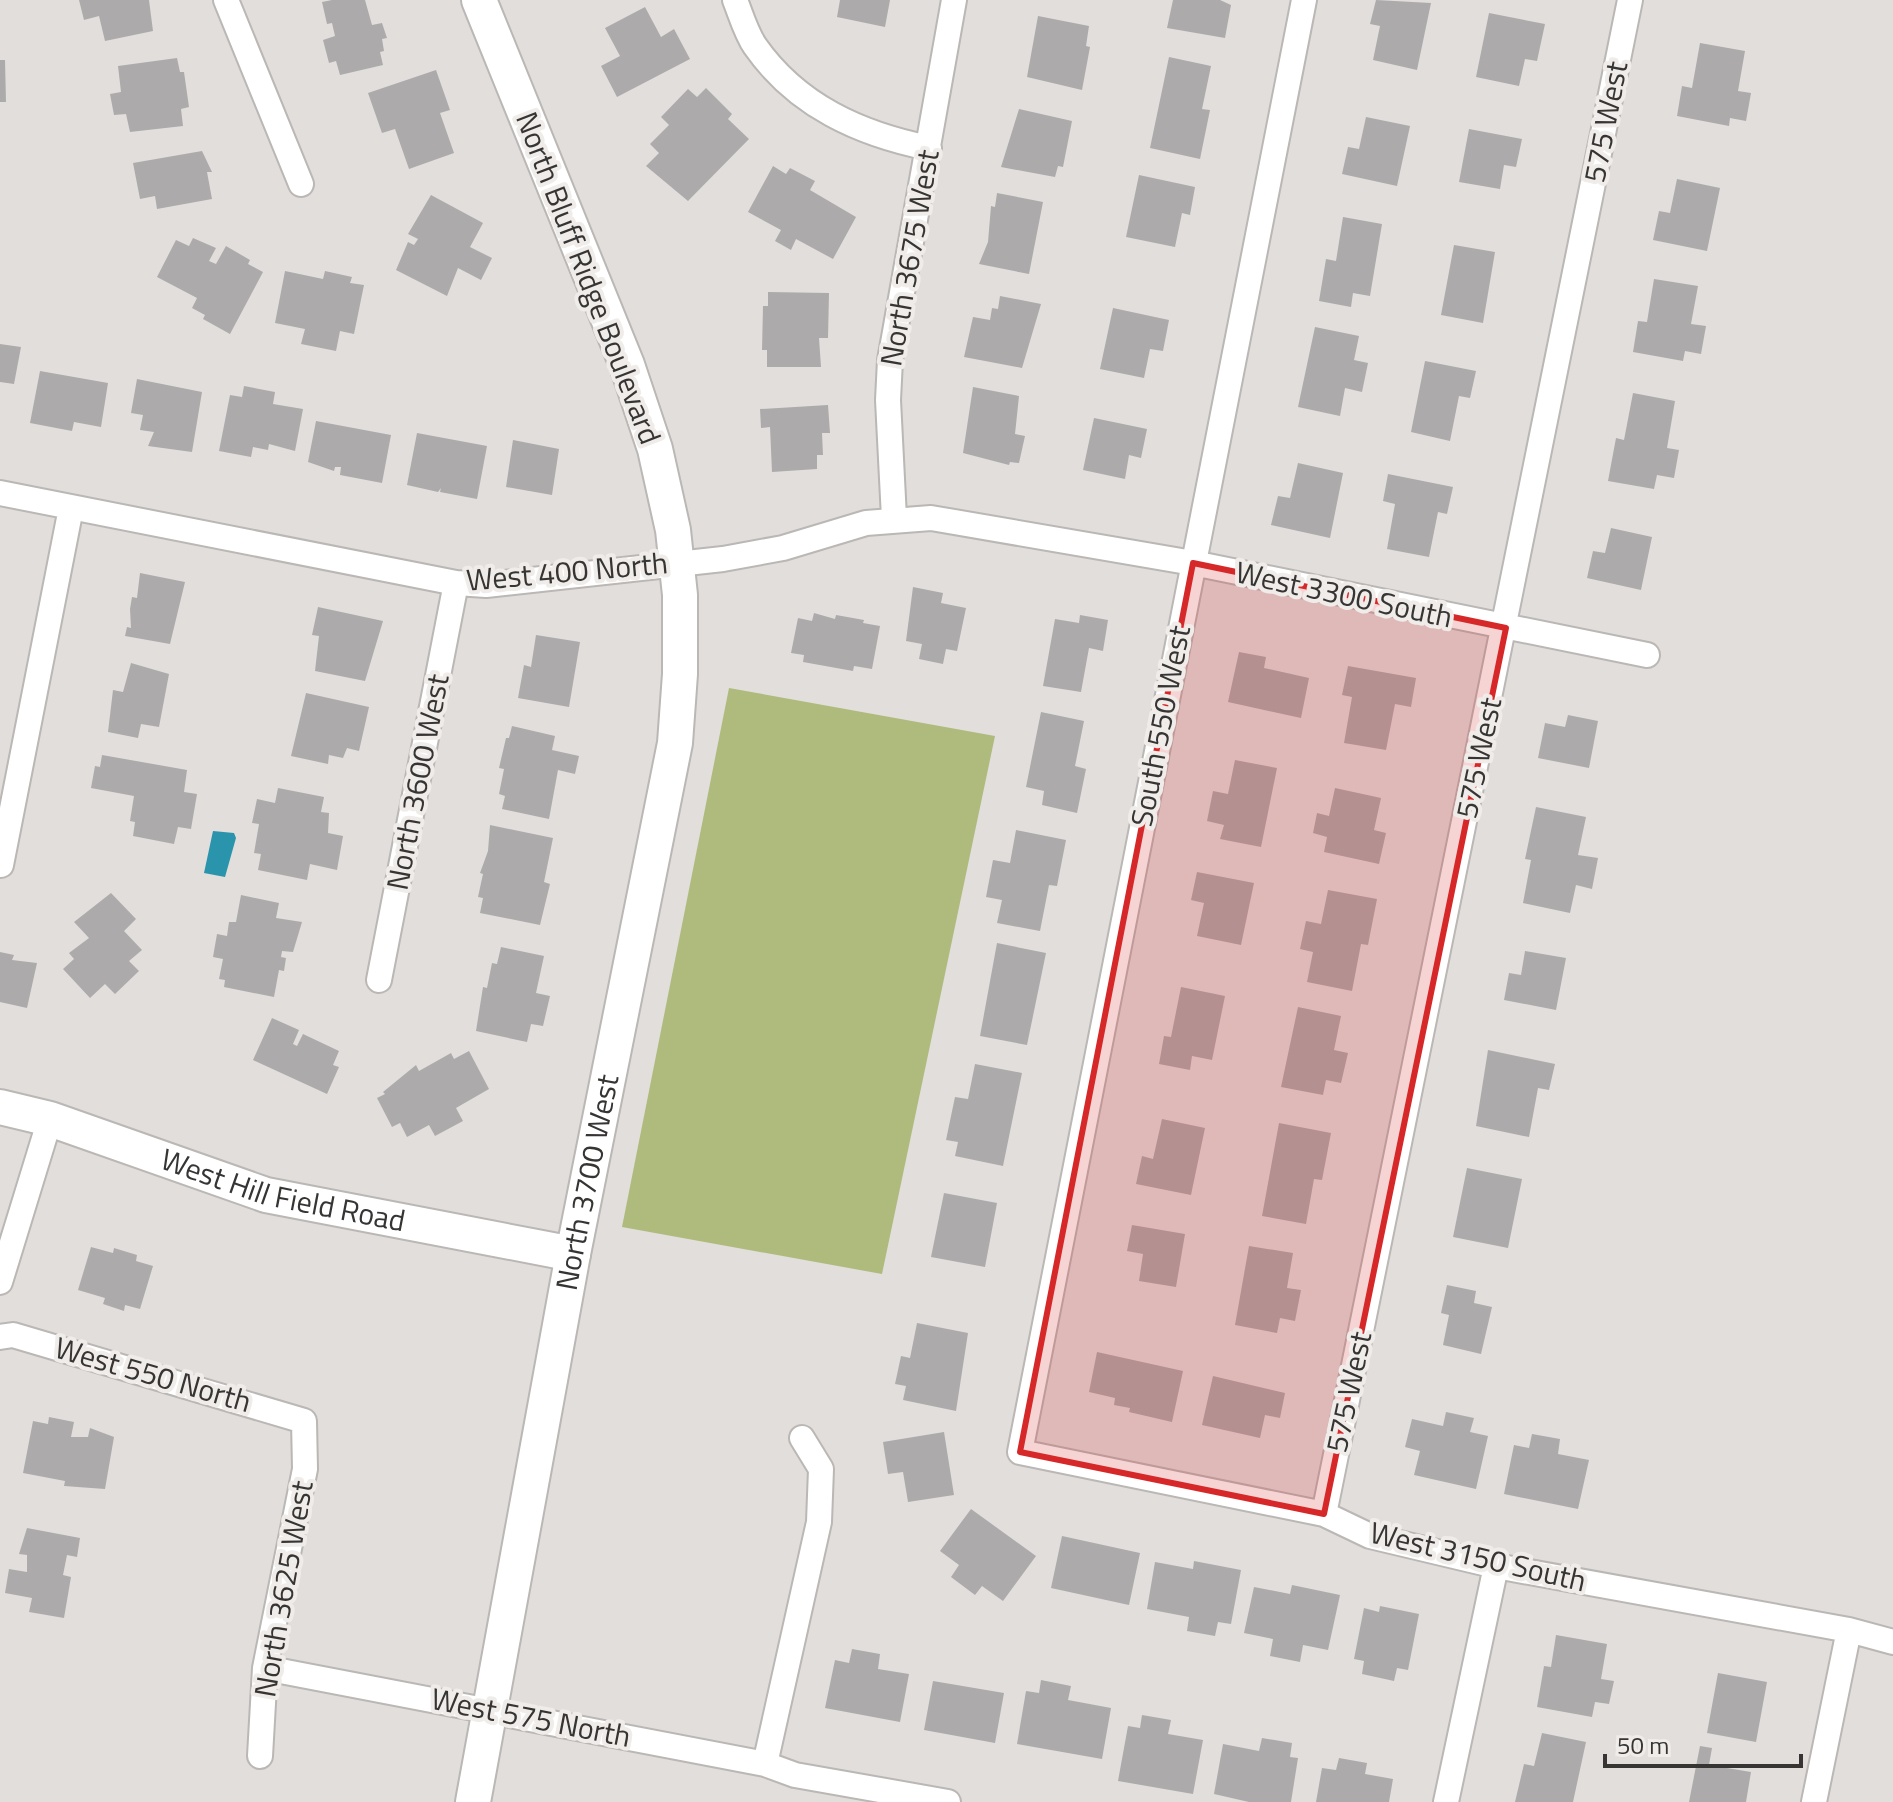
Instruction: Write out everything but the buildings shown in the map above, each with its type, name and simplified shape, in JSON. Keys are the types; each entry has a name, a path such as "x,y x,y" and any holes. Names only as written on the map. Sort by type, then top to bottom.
{"street":[{"path":"226,0 301,184"},
{"name":"North Bluff Ridge Boulevard","path":"479,0 627,365 655,449 676,563"},
{"path":"735,0 754,45 795,90 850,126 929,148"},
{"name":"North 3675 West","path":"894,518 888,400 890,360 954,0"},
{"name":"South 550 West","path":"1020,1452 1304,0"},
{"name":"575 West","path":"1324,1514 1506,628 1630,0"},
{"name":"West 400 North","path":"0,493 456,583 486,585 783,548 894,518 931,518 1041,539"},
{"path":"1,865 71,508"},
{"name":"West 3300 South","path":"1041,539 1193,563 1647,655"},
{"name":"North 3700 West","path":"473,1802 573,1254 675,743 680,674 676,563"},
{"name":"North 3600 West","path":"379,980 456,583"},
{"name":"West Hill Field Road","path":"0,1107 50,1119 266,1195 573,1254"},
{"path":"0,1282 50,1119"},
{"name":"West 550 North","path":"0,1337 13,1335 187,1390 257,1405 304,1421"},
{"name":"North 3625 West","path":"260,1756 265,1668 305,1469 304,1421"},
{"path":"765,1764 819,1522 821,1469 802,1438"},
{"name":"West 3150 South","path":"1020,1452 1324,1514 1370,1536 1496,1566 1849,1630 1893,1642"},
{"path":"1446,1802 1496,1566"},
{"path":"1814,1802 1849,1630"},
{"name":"West 575 North","path":"265,1668 765,1764 795,1775 948,1802"}],"highlighted area":[{"path":"1193,563 1506,628 1324,1514 1020,1452"}],"green space":[{"path":"729,688 995,736 882,1274 622,1227"}],"water":[{"path":"213,831 234,833 236,838 225,877 204,873"}]}
